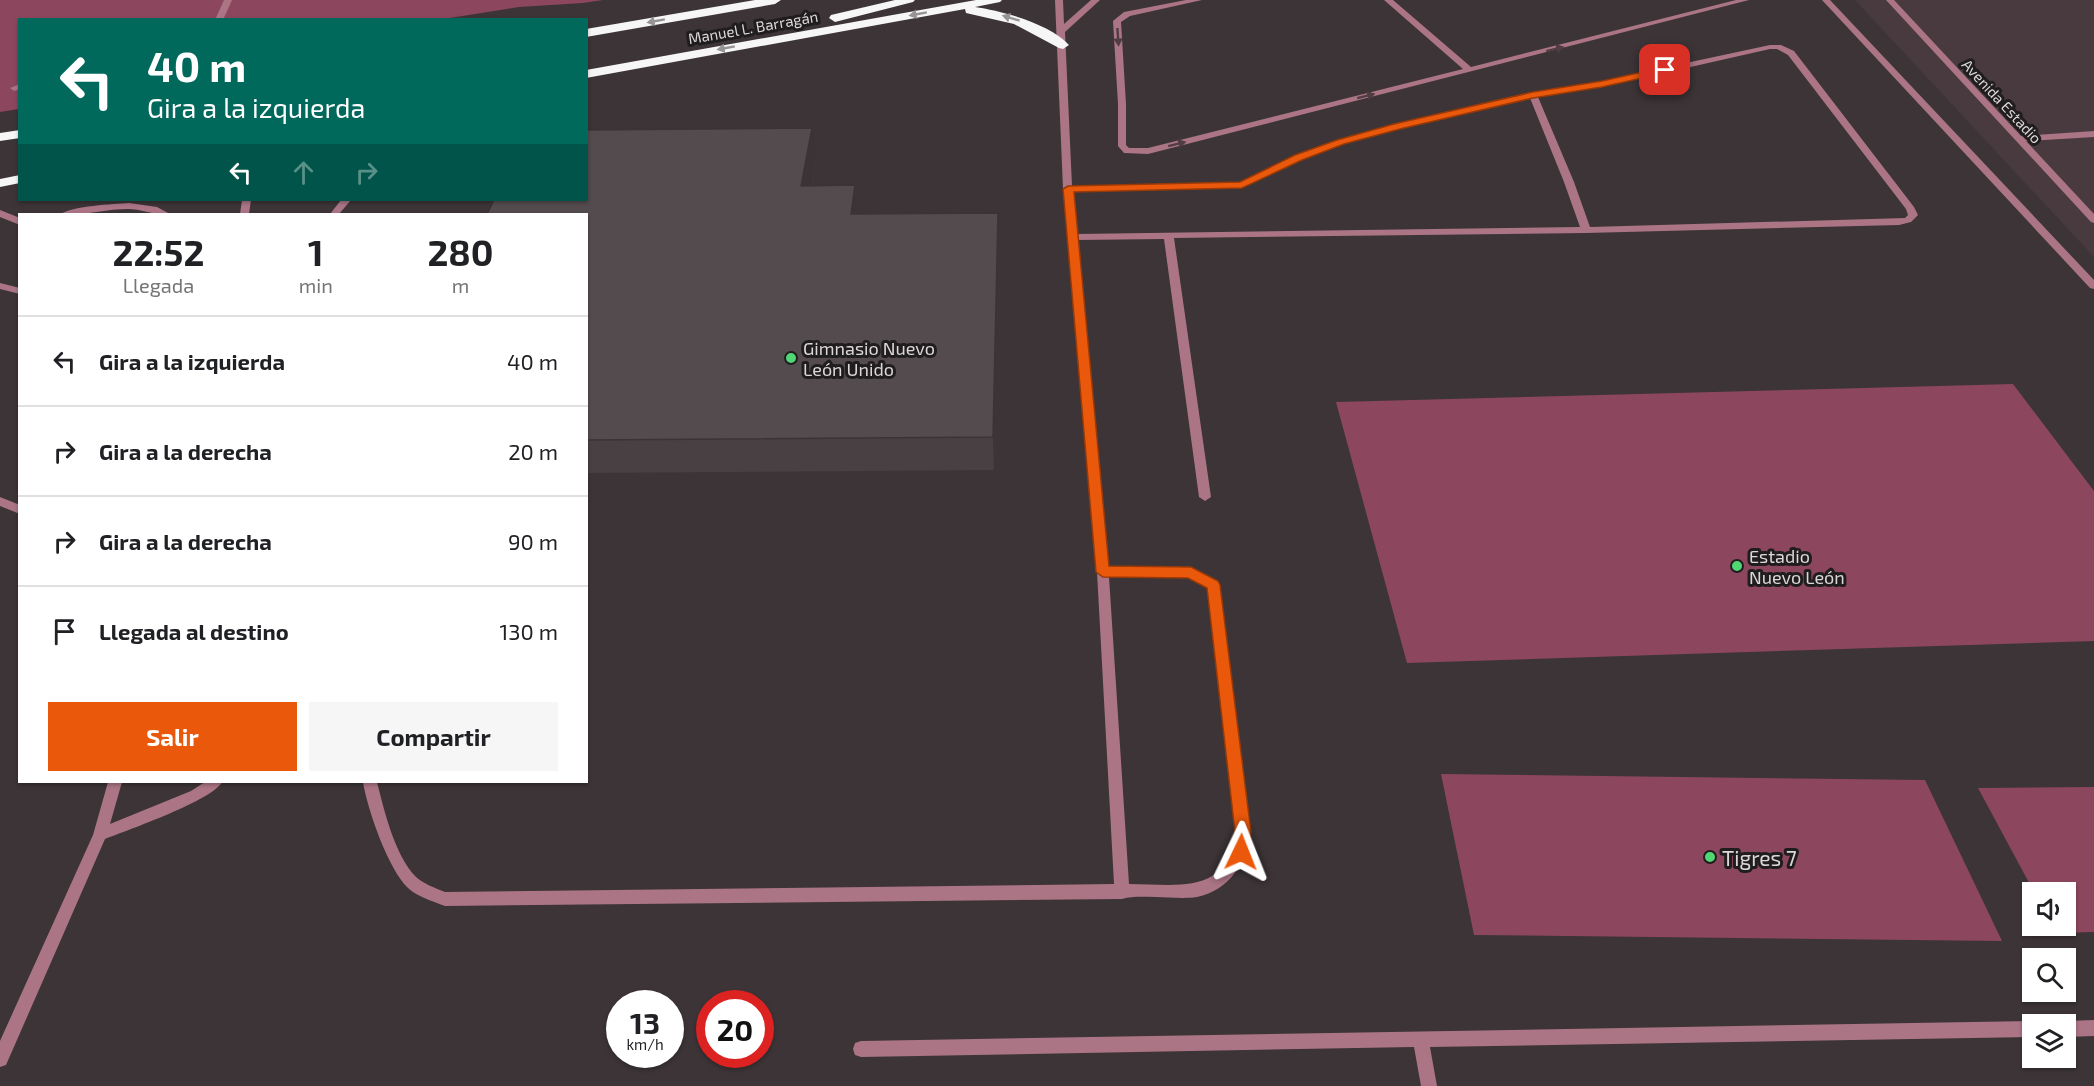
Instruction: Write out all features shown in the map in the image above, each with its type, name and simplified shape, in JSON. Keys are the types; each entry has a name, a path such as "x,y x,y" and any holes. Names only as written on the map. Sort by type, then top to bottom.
{"highway":[{"name":"Manuel L. Barragán","path":"588,33 775,0"},
{"path":"774,39 830,19 909,0"},
{"name":"Manuel L. Barragán","path":"588,74 996,0"},
{"path":"952,8 1008,17 1041,31 1063,45"},
{"path":"0,137 18,134"},
{"path":"0,183 18,179"}],"street":[{"path":"220,18 228,0"},
{"path":"1059,0 1063,45 1068,189 1103,572 1122,892"},
{"path":"1062,30 1096,0"},
{"path":"1198,0 1128,14 1117,21 1122,146 1127,151 1148,151 1745,0"},
{"path":"1388,0 1470,70"},
{"path":"1826,0 2094,286"},
{"name":"Avenida Estadio","path":"1890,0 2094,220"},
{"path":"1068,189 1242,185 1298,158 1340,142 1397,126 1533,95 1602,84 1778,47 1791,53 1911,209 1913,215 1908,220 1899,222 1586,231 1072,237"},
{"path":"1533,95 1565,172 1586,231"},
{"path":"2018,139 2094,134"},
{"path":"335,213 345,201"},
{"path":"74,213 132,206 149,208 162,213"},
{"path":"0,213 18,222"},
{"path":"1169,237 1205,497"},
{"path":"0,286 18,290"},
{"path":"0,501 18,509"},
{"path":"370,783 395,856 409,879 421,889 445,899 1197,890 1216,883 1231,869 1241,852 1243,832 1213,585 1191,573 1103,572"},
{"path":"0,1059 100,835 115,783"},
{"path":"100,835 195,795 213,783"},
{"path":"2076,1029 2094,1028"},
{"path":"861,1049 2022,1029"},
{"path":"1421,1040 1429,1086"}],"shaded area":[{"path":"0,0 603,0 519,7 450,18 18,18 18,109 0,112"},
{"path":"1855,0 2094,0 2094,257"},
{"name":"Estadio Nuevo León","path":"2013,384 2094,491 2094,641 1407,663 1336,402"},
{"name":"Tigres 7","path":"1441,774 1925,780 2002,941 1474,935"},
{"path":"2094,787 2094,932 2076,932 2076,882 2029,882 1978,788"}],"building":[{"name":"Gimnasio Nuevo León Unido","path":"812,128 801,186 855,185 851,214 998,213 993,437 588,440 588,213 488,213 494,201 588,201 588,130"}],"place":[{"name":"Gimnasio Nuevo León Unido","path":"791,358"},
{"name":"Estadio Nuevo León","path":"1737,566"},
{"name":"Tigres 7","path":"1710,857"}],"route":[{"path":"1241,852 1243,832 1213,585 1191,573 1103,572 1068,189 1242,185 1298,158 1340,142 1397,126 1533,95 1602,84 1665,70"}]}
